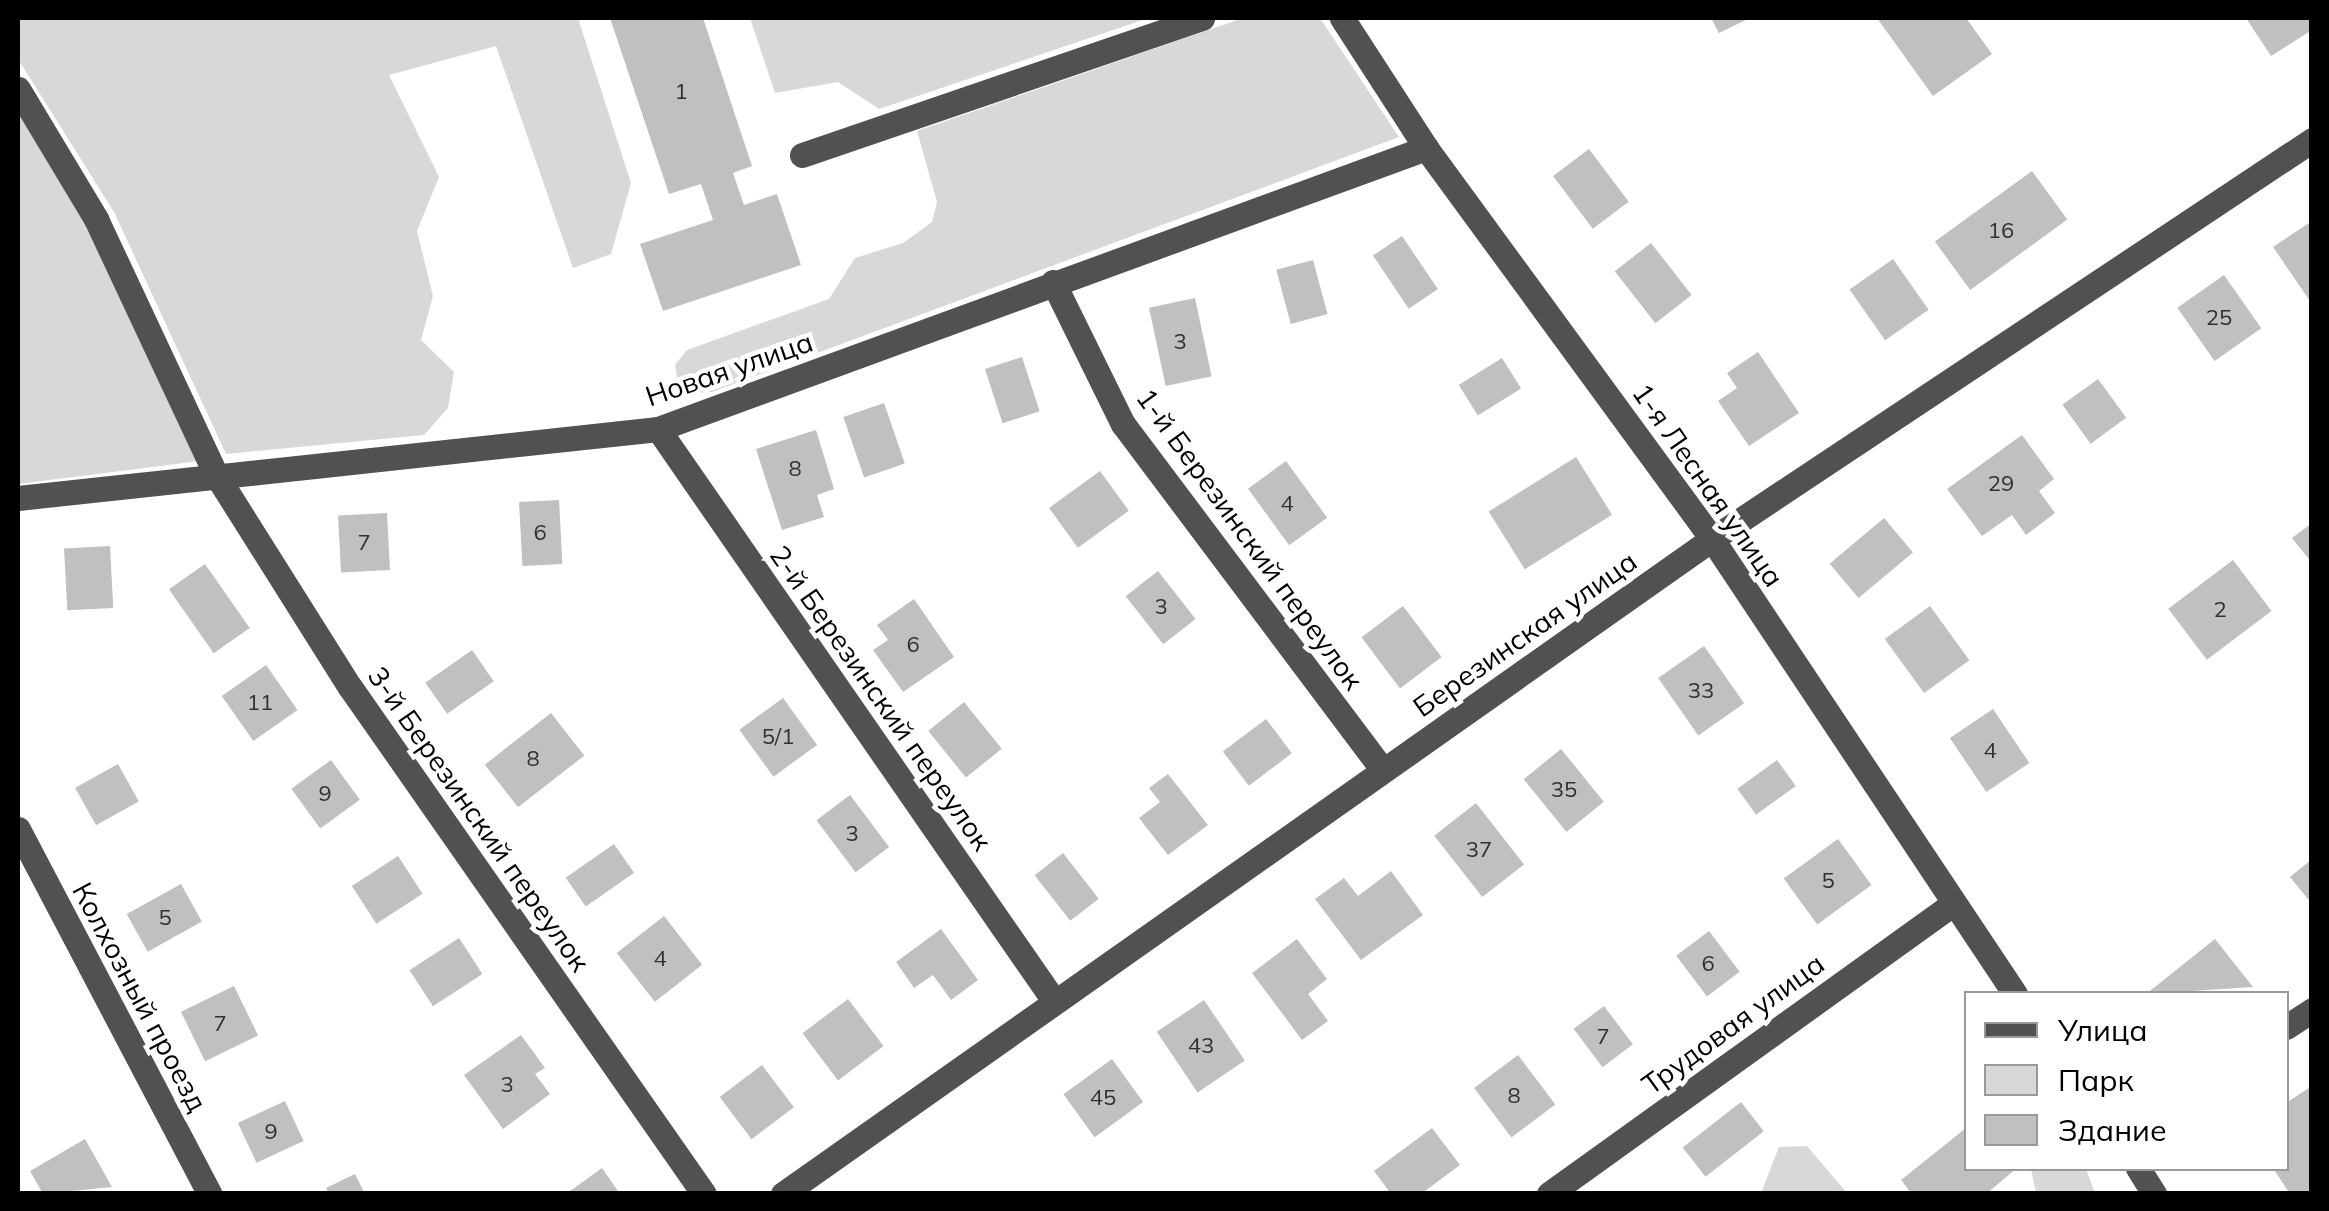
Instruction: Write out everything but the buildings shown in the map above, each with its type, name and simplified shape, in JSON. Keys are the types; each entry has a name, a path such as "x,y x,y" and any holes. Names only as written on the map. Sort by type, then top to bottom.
{"street":[{"path":"802,156 1202,18"},
{"name":"1-я Лесная улица","path":"1342,18 1426,148 1712,539 2013,991"},
{"name":"3-й Березинский переулок","path":"18,89 96,219 215,473 350,687 704,1194"},
{"name":"Березинская улица","path":"783,1194 1712,539 2312,140"},
{"name":"Новая улица","path":"18,498 215,473 658,430 1426,148"},
{"name":"1-й Березинский переулок","path":"1053,282 1123,424 1384,770"},
{"name":"2-й Березинский переулок","path":"658,430 1054,1001"},
{"name":"Колхозный проезд","path":"18,829 210,1194"},
{"name":"Трудовая улица","path":"1549,1194 1952,904"},
{"path":"2289,1025 2312,1010"},
{"path":"2140,1171 2154,1194"}],"green space":[{"path":"18,18 578,18 631,183 611,254 573,268 496,46 389,75 439,177 417,231 433,296 421,340 454,372 448,408 424,435 226,454 114,212 18,59"},
{"path":"750,18 1149,18 879,109 838,82 775,93"},
{"path":"1243,18 1320,18 1399,137 712,392 687,393 678,382 675,365 687,350 829,299 855,258 903,243 932,222 937,202 917,131"},
{"path":"18,105 91,224 200,461 18,484"},
{"path":"1807,1146 1847,1193 1761,1193 1779,1147"},
{"path":"2031,1171 2087,1171 2095,1193 2036,1193"}]}
